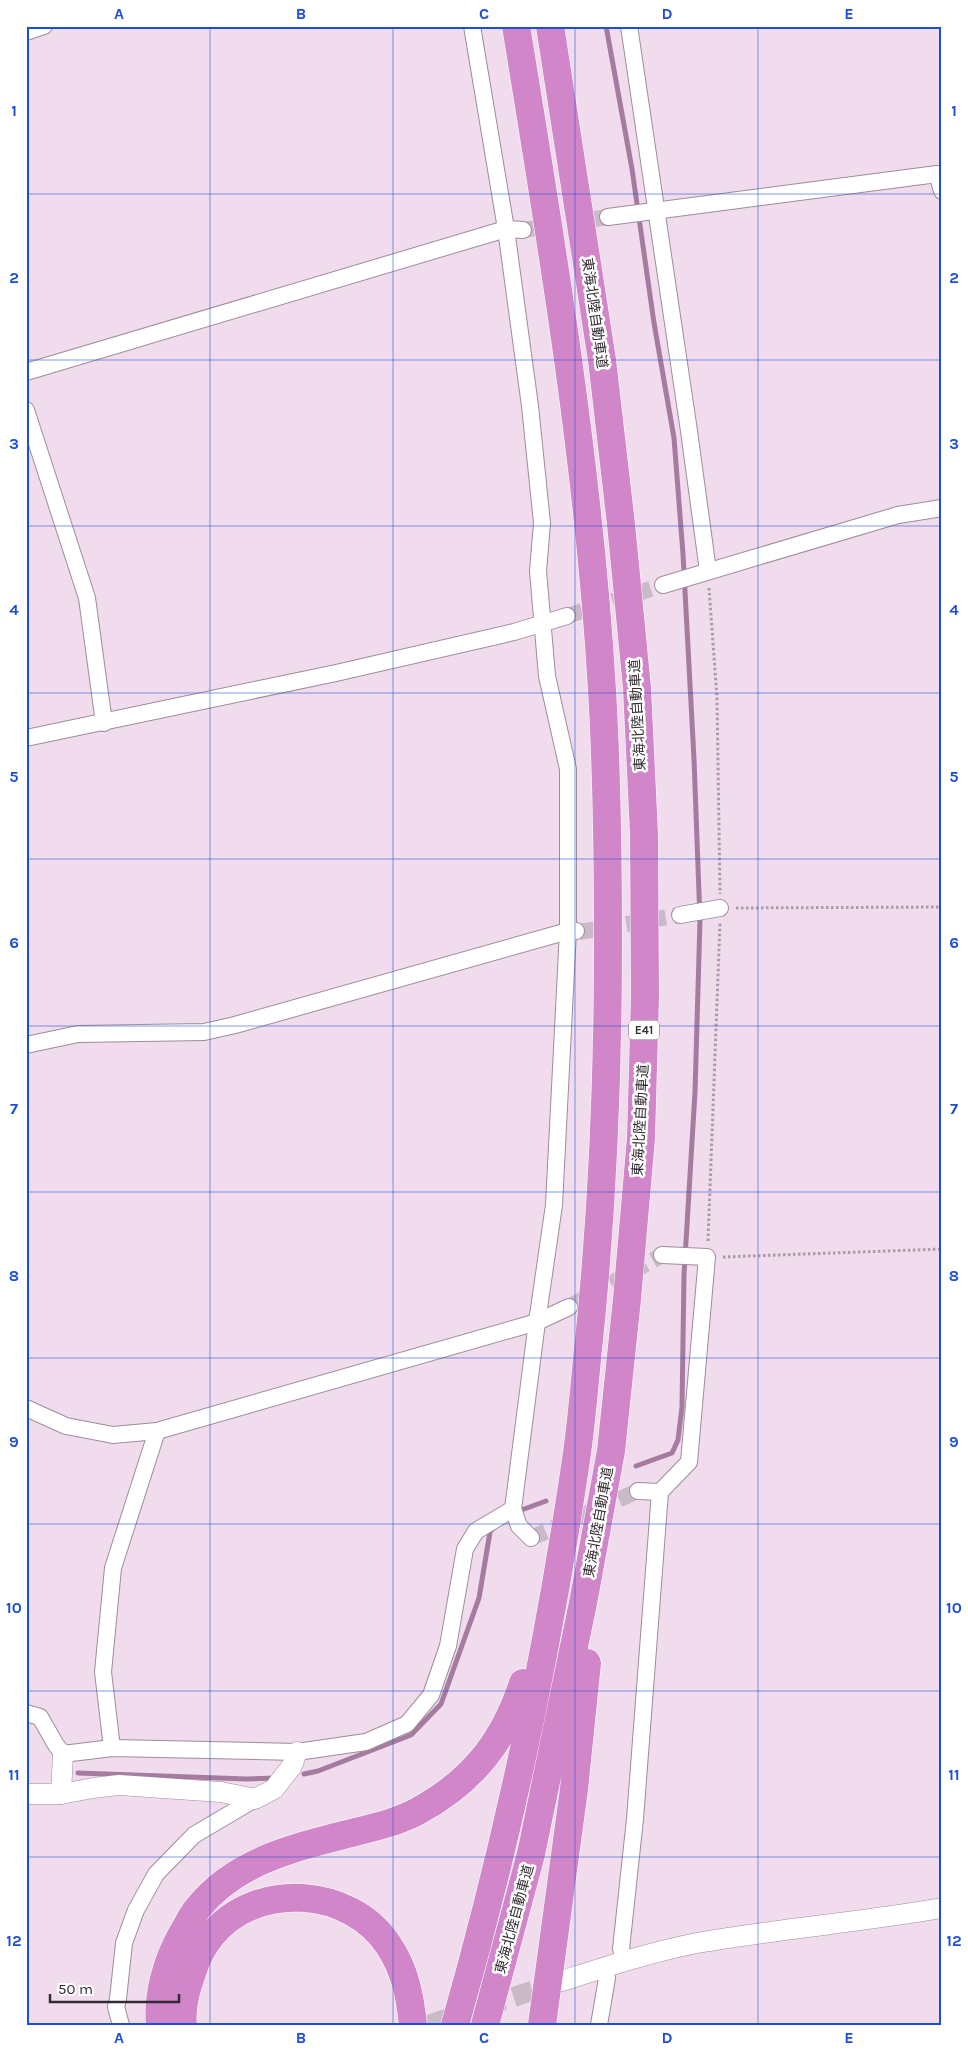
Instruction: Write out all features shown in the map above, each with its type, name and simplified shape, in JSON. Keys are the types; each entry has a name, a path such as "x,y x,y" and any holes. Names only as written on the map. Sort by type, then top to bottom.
{"highway":[{"name":"東海北陸自動車道","path":"455,2025 502,1850 553,1603 577,1455 581,1306 605,1141 608,994 608,836 602,689 588,528 568,364 516,26"},
{"name":"東海北陸自動車道","path":"485,2025 503,1965 533,1845 583,1603 610,1451 627,1299 641,1138 645,996 643,825 637,688 601,350 550,26"},
{"path":"160,2025 159,2015 164,1980 177,1944 197,1909 223,1882 256,1863 294,1847 384,1825 418,1811 448,1793 495,1745 514,1711 529,1665 543,1600 579,1376 581,1306"},
{"path":"542,2025 574,1789 610,1451"},
{"path":"183,2025 186,1990 196,1962 211,1936 232,1917 256,1904 288,1897 316,1898 343,1907 369,1923 389,1944 402,1968 410,1998 413,2025"}],"street":[{"path":"26,32 43,26"},
{"path":"472,26 506,229 530,406 542,524 538,571 547,676 568,769 573,931 554,1205 537,1322 515,1514 531,1538"},
{"path":"629,26 705,572"},
{"path":"608,217 937,174 942,191"},
{"path":"26,372 506,229 523,230"},
{"path":"26,410 87,598 104,722"},
{"path":"665,584 898,515 942,508"},
{"path":"26,738 336,673 543,624 568,616"},
{"path":"684,915 716,909"},
{"path":"26,1045 78,1034 204,1032 219,1029 573,931"},
{"path":"625,1961 621,1949 636,1819 660,1492 688,1462 702,1257 668,1256"},
{"path":"26,1408 66,1426 113,1435 157,1431 537,1322 581,1306"},
{"path":"112,1748 103,1672 113,1568 157,1431"},
{"path":"638,1491 660,1492"},
{"path":"63,1754 112,1748 297,1752 366,1742 407,1724 431,1695 448,1646 466,1549 476,1531 515,1514"},
{"path":"26,1713 40,1717 63,1754 60,1794"},
{"path":"121,2025 116,2007 124,1943 136,1910 156,1874 194,1836 274,1789 292,1766 297,1752"},
{"path":"26,1794 60,1794 119,1785 221,1792 255,1799"},
{"path":"562,1981 625,1961 697,1944 942,1908"},
{"path":"599,2025 607,1978 603,1968"}],"path":[{"path":"705,572 717,698 716,909 702,1257 942,1249"},
{"path":"716,909 942,907"}],"waterway":[{"path":"606,26 632,169 654,323 674,438 683,554 700,920 695,1092 684,1275 682,1407 678,1440 672,1453 636,1466"},
{"path":"516,1512 546,1501"},
{"path":"304,1774 318,1771 411,1735 441,1704 479,1598 490,1532 493,1528"},
{"path":"78,1773 247,1779 275,1778"}],"tunnel":[{"path":"523,230 608,217"},
{"path":"567,616 663,585"},
{"path":"579,932 680,915"},
{"path":"569,1307 662,1255"},
{"path":"531,1538 638,1491"},
{"path":"428,2025 559,1982"}]}
